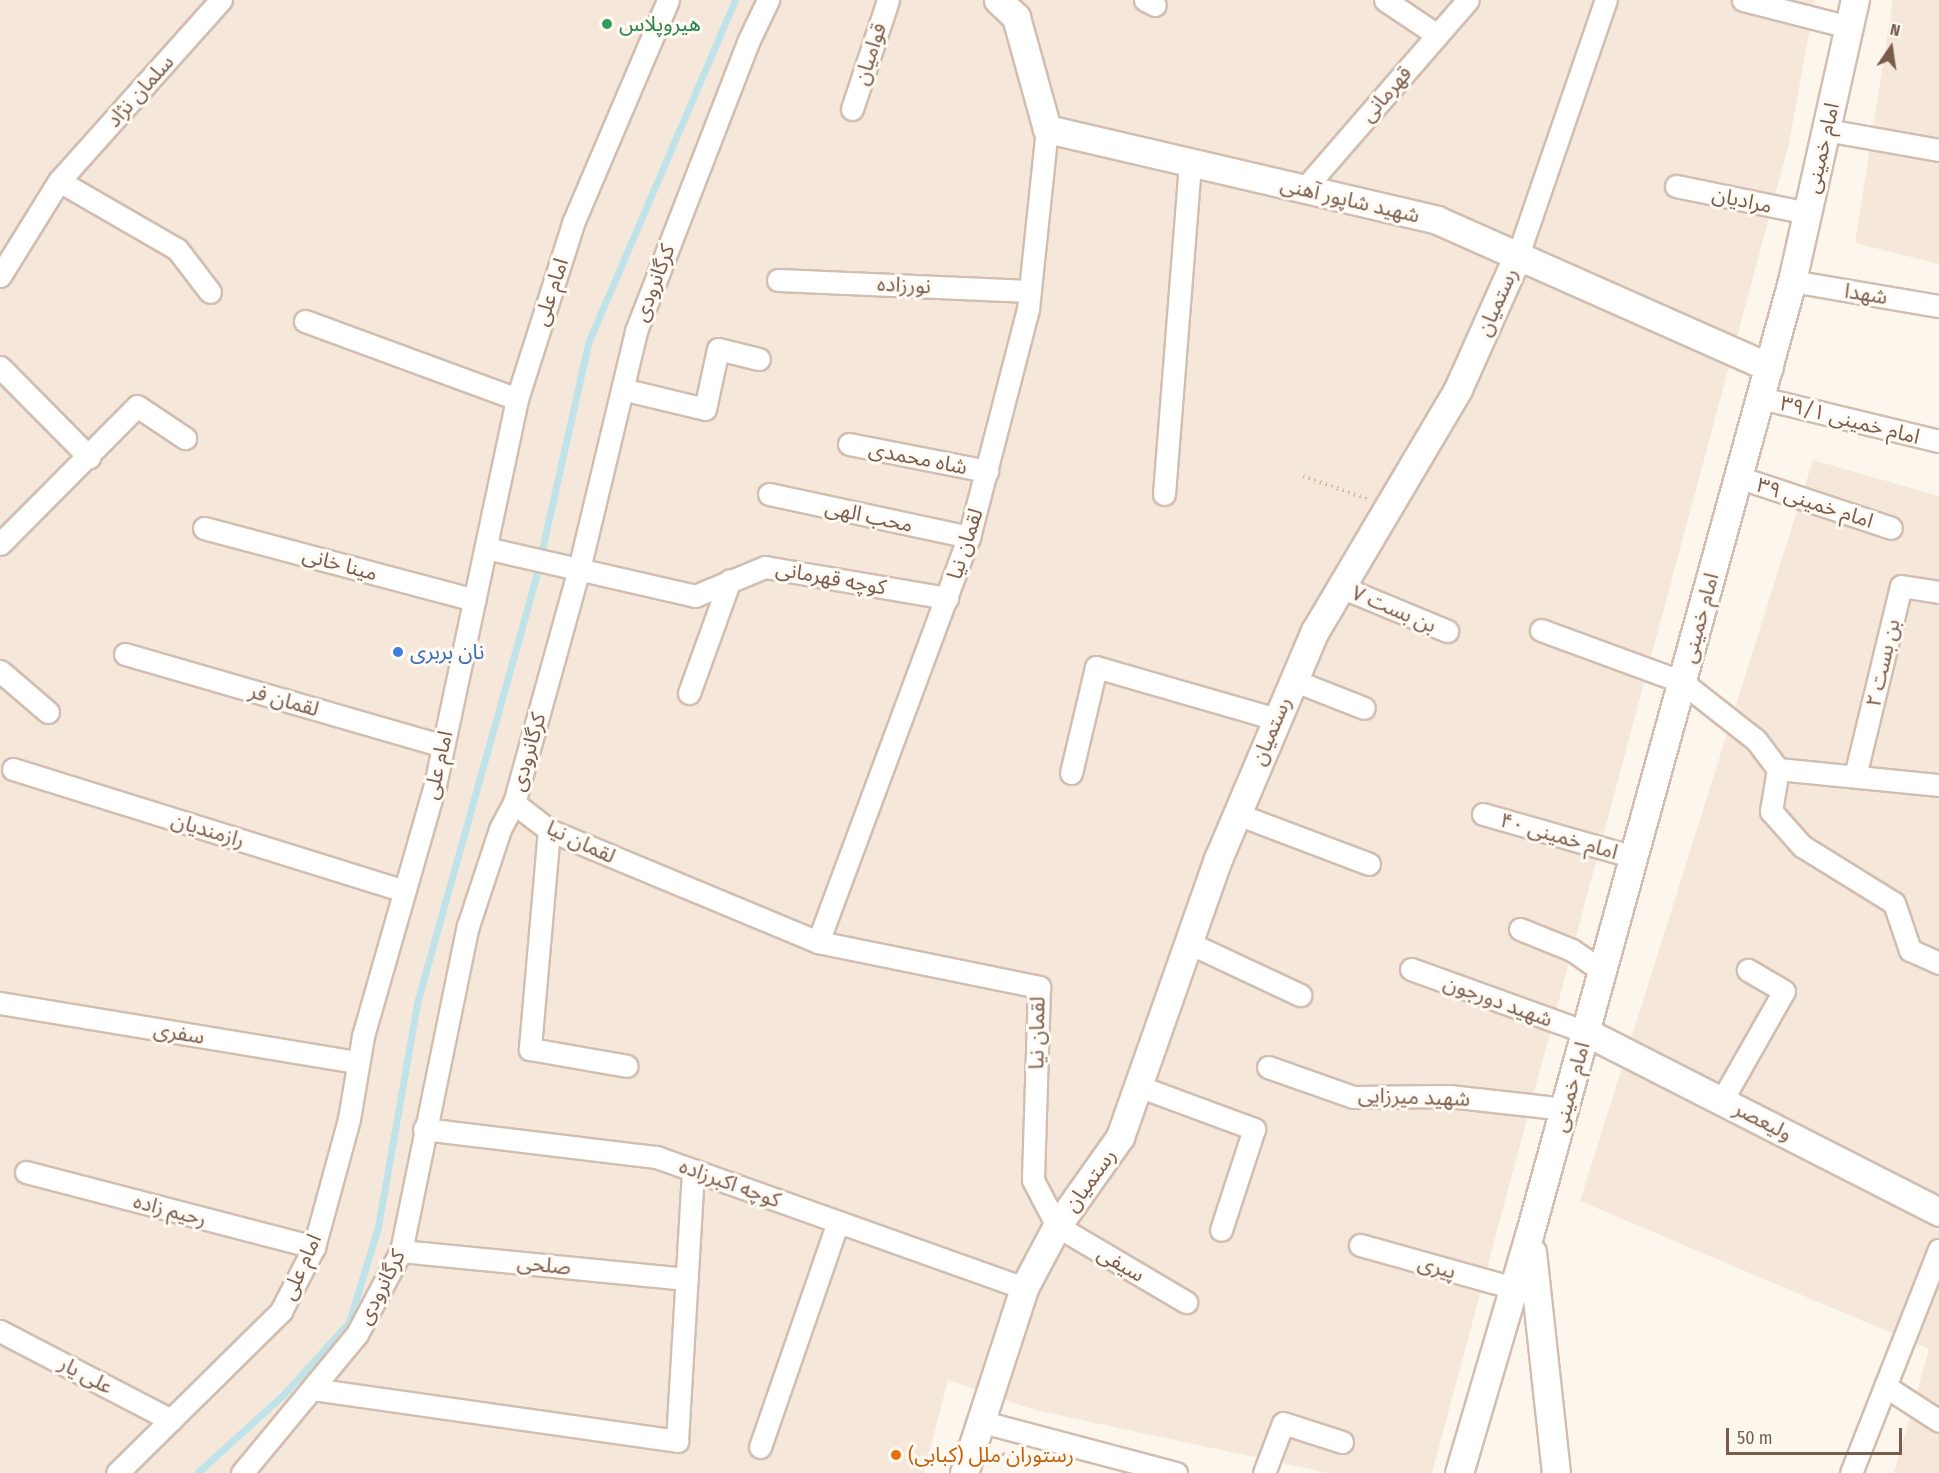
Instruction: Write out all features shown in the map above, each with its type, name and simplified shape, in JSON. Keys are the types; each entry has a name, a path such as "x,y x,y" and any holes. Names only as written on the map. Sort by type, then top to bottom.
{"street":[{"name":"سلمان نژاد","path":"0,276 59,181 221,0"},
{"name":"امام علی","path":"117,1473 281,1311 314,1247 349,1119 357,1062 443,746 517,399 573,223 668,0"},
{"name":"کرگانرودی","path":"242,1473 357,1334 401,1251 424,1129 468,926 500,829 514,803 579,569 636,331 748,42 768,0"},
{"name":"قوامیان","path":"852,109 888,0"},
{"path":"998,0 1016,18 1047,129"},
{"path":"1384,0 1437,35"},
{"name":"قهرمانی","path":"1304,189 1468,0"},
{"name":"رستمیان","path":"964,1473 1024,1288 1057,1226 1120,1137 1188,943 1237,814 1315,631 1458,389 1518,255 1606,0"},
{"path":"1743,0 1849,27"},
{"name":"امام خمینی","path":"1459,1473 1530,1232 1761,398 1792,281 1855,0"},
{"name":"شهید شاپور آهنی","path":"1047,129 1437,220 1769,367"},
{"name":"لقمان نیا","path":"818,942 969,537 1030,291 1047,129"},
{"path":"1826,130 1939,150"},
{"path":"1164,494 1190,162"},
{"path":"59,181 177,249 210,292"},
{"name":"مرادیان","path":"1676,186 1808,213"},
{"name":"نورزاده","path":"778,280 1030,291"},
{"name":"شهدا","path":"1792,281 1939,306"},
{"path":"305,321 517,399"},
{"path":"622,389 705,409 718,349 759,358"},
{"path":"0,367 88,457"},
{"name":"امام خمینی ۳۹/۱","path":"1761,398 1939,441"},
{"path":"0,544 137,406 185,438"},
{"name":"شاه محمدی","path":"849,444 987,471"},
{"name":"امام خمینی ۳۹","path":"1738,477 1891,528"},
{"name":"محب الهی","path":"769,494 969,537"},
{"name":"مینا خانی","path":"204,528 475,600"},
{"name":"کوچه قهرمانی","path":"486,548 695,596 765,567 947,598"},
{"path":"689,693 730,580"},
{"name":"بن بست ۲","path":"1855,776 1901,586 1939,592"},
{"name":"بن بست ۷","path":"1341,587 1447,631"},
{"path":"1541,630 1682,682 1756,740 1778,769 1771,811 1802,846 1894,903 1910,950 1939,963"},
{"name":"لقمان فر","path":"125,654 443,746"},
{"path":"1071,773 1096,667 1276,719"},
{"path":"0,671 48,712"},
{"path":"1293,680 1364,708"},
{"name":"رازمندیان","path":"13,769 404,891"},
{"path":"1778,769 1939,785"},
{"name":"لقمان نیا","path":"514,803 549,830 818,942 1039,987 1033,1180 1057,1226"},
{"path":"1237,814 1369,864"},
{"name":"امام خمینی ۴۰","path":"1483,814 1634,857"},
{"path":"549,830 530,1049 627,1066"},
{"path":"1520,929 1572,950 1602,971"},
{"path":"1188,943 1300,995"},
{"name":"شهید دورجون","path":"1411,969 1586,1032"},
{"path":"1722,1100 1784,991 1748,970"},
{"name":"سفری","path":"0,1003 357,1062"},
{"name":"ولیعصر","path":"1586,1032 1939,1212"},
{"name":"شهید میرزایی","path":"1268,1067 1353,1096 1449,1096 1564,1109"},
{"path":"1138,1086 1254,1129 1221,1230"},
{"name":"کوچه اکبرزاده","path":"424,1129 656,1157 1024,1288"},
{"path":"313,1389 677,1440 693,1170"},
{"name":"رحیم زاده","path":"26,1172 314,1247"},
{"path":"760,1447 838,1222"},
{"name":"سیفی","path":"1057,1226 1186,1302"},
{"name":"امام خمینی","path":"1530,1232 1556,1473"},
{"name":"پیری","path":"1360,1245 1514,1288"},
{"path":"1851,1473 1939,1250"},
{"name":"صلحی","path":"401,1251 687,1279"},
{"name":"علی یار","path":"0,1331 171,1420"},
{"path":"1885,1386 1939,1421"},
{"path":"979,1421 1176,1473"},
{"path":"1264,1473 1283,1423 1342,1442"}],"path":[{"path":"1303,476 1387,507"},
{"path":"992,1460 1003,1454 1027,1457"}],"shaded area":[{"path":"0,0 1815,0 1789,143 1432,1473 1328,1473 1035,1410 948,1380 924,1473 0,1473"},
{"path":"1893,0 1939,0 1939,264 1855,243"},
{"path":"1813,460 1939,496 1939,1473 1894,1473 1929,1349 1580,1201"}],"waterway":[{"path":"197,1473 284,1394 349,1322 378,1227 417,1003 535,581 588,343 735,0"}],"place":[{"name":"هیروپلاس","path":"607,24"},
{"name":"نان بربری","path":"398,652"},
{"name":"رستوران ملل (کبابی)","path":"896,1455"}]}
